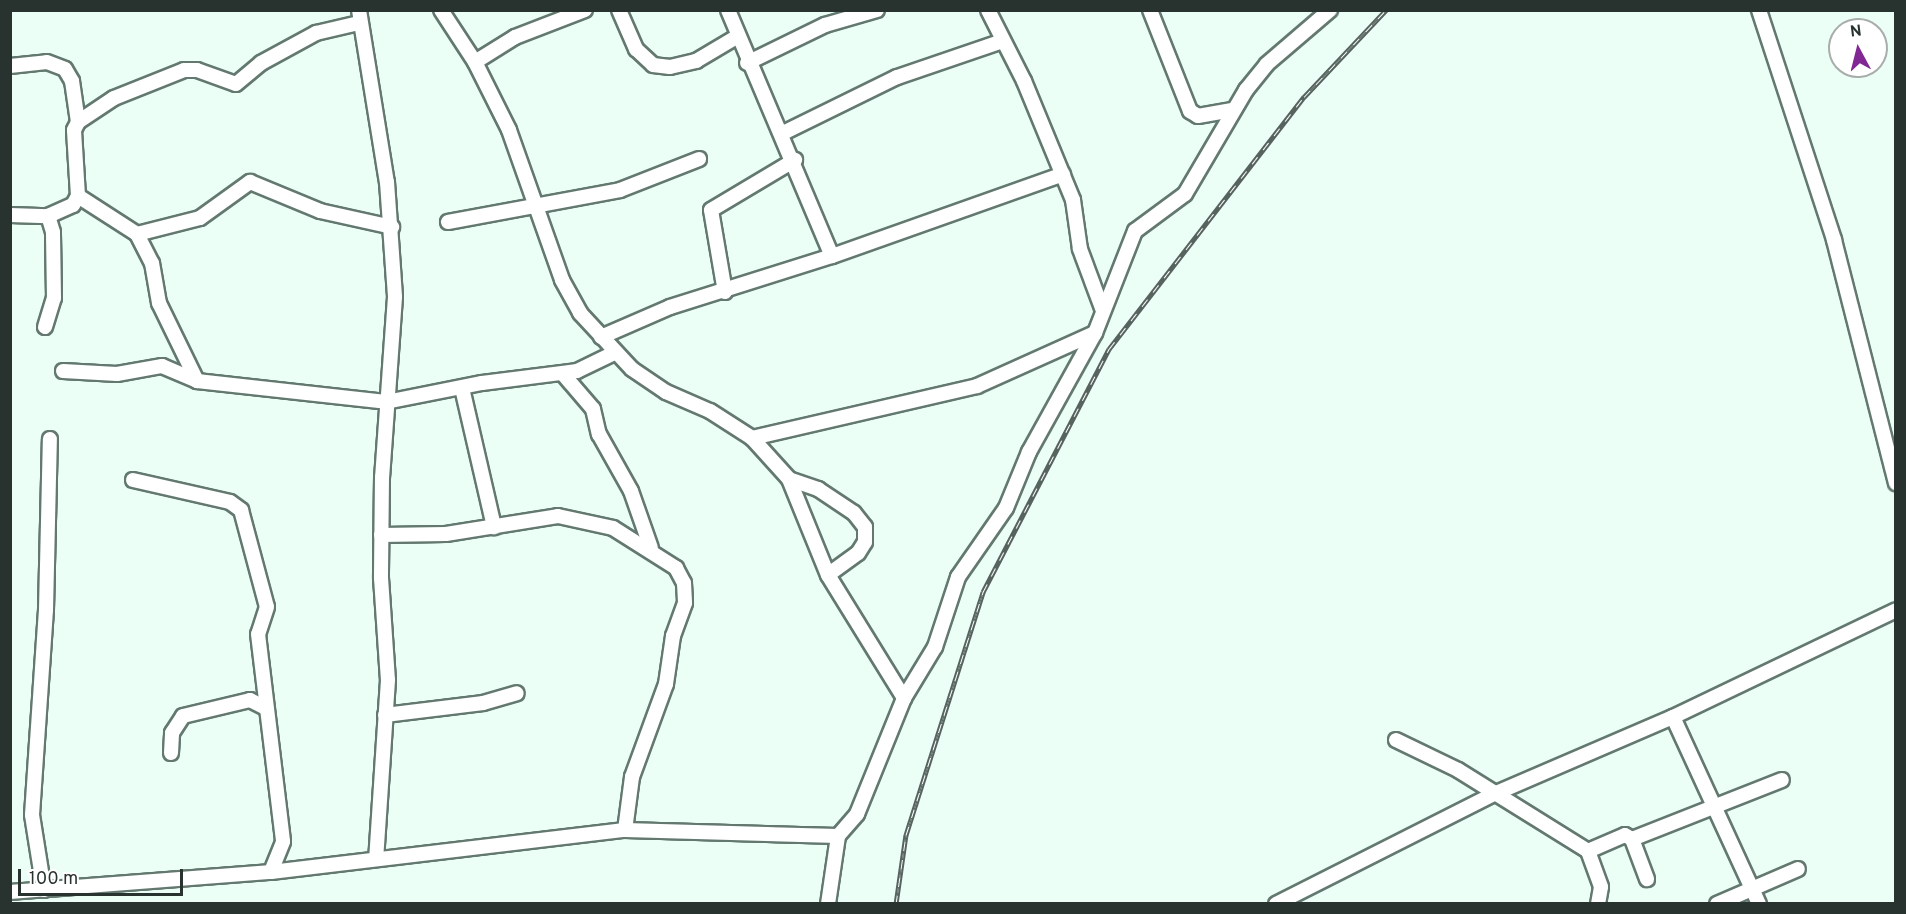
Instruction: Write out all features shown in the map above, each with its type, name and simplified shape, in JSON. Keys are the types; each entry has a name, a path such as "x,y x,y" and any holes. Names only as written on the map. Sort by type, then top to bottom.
{"street":[{"path":"441,10 475,62 539,208 562,280 614,352 666,392 710,411 752,438 789,479 828,575 904,698"},
{"path":"475,62 515,37 585,10"},
{"path":"619,10 636,49 653,65 670,67 696,61 738,36"},
{"path":"728,10 747,63 795,160 832,256"},
{"path":"747,63 825,25 877,10"},
{"path":"987,10 1063,174 1077,212 1084,261 1102,308"},
{"path":"1150,10 1190,111 1198,116 1233,110"},
{"path":"828,903 838,836 857,814 904,698 935,647 958,577 1006,508 1029,452 1095,333 1102,308 1135,231 1185,194 1233,110 1267,64 1330,10"},
{"path":"1759,10 1834,240 1896,483"},
{"path":"10,215 48,216 61,213 78,196 74,130 78,122 114,98 184,70 197,69 236,84 261,63 316,33 359,17 392,227 394,319 386,402 381,535 388,680 376,859"},
{"path":"783,133 897,77 1003,41"},
{"path":"10,66 47,62 65,69 72,81 78,122"},
{"path":"448,222 539,208 620,190 699,159"},
{"path":"725,292 711,210 795,160"},
{"path":"601,337 670,307 725,292 832,256 1063,174"},
{"path":"137,234 201,218 250,182 348,220 392,227"},
{"path":"78,196 137,234 152,263 159,303 197,381"},
{"path":"45,327 54,298 53,232 48,216"},
{"path":"752,438 977,386 1095,333"},
{"path":"63,371 117,374 162,366 197,381 386,402 462,388 563,374 614,352"},
{"path":"563,374 593,409 599,434 631,491 651,548"},
{"path":"462,388 494,526"},
{"path":"44,890 32,815 46,610 50,439"},
{"path":"789,479 818,489 854,513 865,527 865,542 858,553 828,575"},
{"path":"133,480 230,502 241,510 266,591 267,607 258,634 264,707 283,842 271,872"},
{"path":"381,535 446,534 542,517 588,519 651,548 680,574 685,603 673,636 666,684 632,777 625,830"},
{"path":"1276,903 1494,794 1673,717 1896,610"},
{"path":"385,715 483,703 517,693"},
{"path":"171,753 172,733 183,716 250,700 264,707"},
{"path":"1673,717 1713,808 1753,886 1759,903"},
{"path":"1396,740 1458,770 1587,850 1601,887 1598,903"},
{"path":"1587,850 1622,835 1632,839 1782,780"},
{"path":"10,892 271,872 625,830 838,836"},
{"path":"1632,839 1647,879"},
{"path":"1717,903 1798,869"}],"railway":[{"path":"896,904 906,835 983,592 1109,349 1304,97 1386,10"}]}
